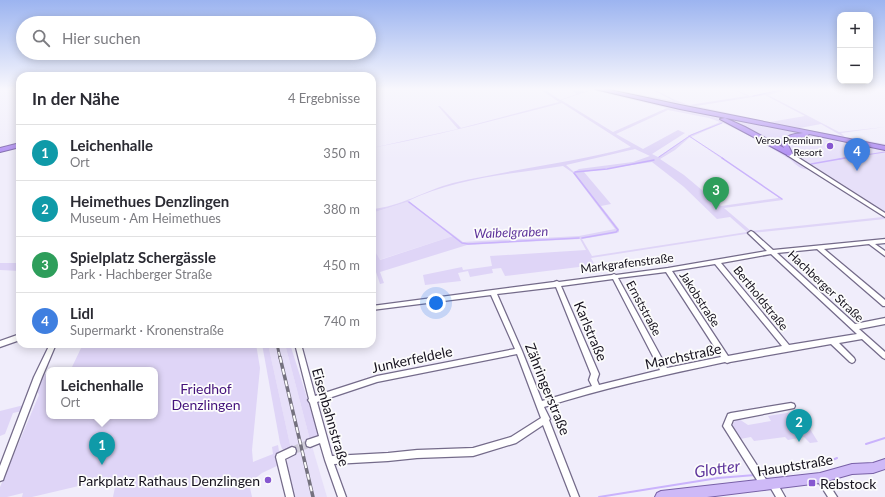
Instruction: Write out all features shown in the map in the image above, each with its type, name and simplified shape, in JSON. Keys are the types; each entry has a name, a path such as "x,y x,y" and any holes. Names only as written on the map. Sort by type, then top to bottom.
{"highway":[{"path":"699,112 885,148"},
{"path":"709,112 885,148"},
{"path":"707,114 743,128 789,154"},
{"path":"789,154 784,143 788,138 798,135 825,137"},
{"path":"0,147 16,144"},
{"path":"0,150 16,144"}],"main road":[{"name":"Hauptstraße","path":"661,497 767,483 820,478 852,469 873,468 885,464"}],"street":[{"path":"789,154 885,215"},
{"name":"Hachberger Straße","path":"751,233 885,356"},
{"name":"Markgrafenstraße","path":"376,307 556,283 668,270 772,252 885,241"},
{"path":"869,242 885,254"},
{"path":"818,247 885,304"},
{"name":"Bertholdstraße","path":"717,262 787,348"},
{"name":"Jakobstraße","path":"668,270 727,360"},
{"name":"Ernststraße","path":"614,276 665,372"},
{"name":"Karlstraße","path":"556,283 595,374 593,380 597,388"},
{"name":"Zähringerstraße","path":"493,292 519,351 576,497"},
{"path":"854,327 885,321"},
{"name":"Marchstraße","path":"540,405 597,388 665,372 787,348 863,336"},
{"path":"0,344 16,338"},
{"path":"833,341 852,360"},
{"path":"0,477 38,377 51,348"},
{"name":"Eisenbahnstraße","path":"299,348 329,460 342,497"},
{"name":"Junkerfeldele","path":"312,400 376,379 519,351"},
{"path":"781,497 756,470 727,426 731,417 791,406"},
{"path":"329,460 472,452 513,440 546,419"},
{"path":"310,443 323,438"},
{"path":"290,497 280,457 292,451"},
{"path":"820,478 833,497"}],"shaded area":[{"path":"811,137 885,150 885,218 795,158 788,142 792,139"},
{"path":"407,202 453,236 379,260 376,254 376,212"},
{"path":"269,348 286,348 310,440 291,449"},
{"path":"312,446 327,497 294,497 287,463 288,458 293,453"}],"green space":[{"path":"443,112 446,112 461,128 521,112 526,112 444,133 376,147 458,129"},
{"path":"576,112 581,112 613,132 658,112 663,112 616,134 643,149 678,130 685,133 652,154 658,157 690,135 720,122 709,118 679,112 725,112 770,122 805,116 798,112 801,112 839,132 885,127 841,133 845,137 885,144 885,150 821,138 797,138 789,141 788,145 791,150 800,157 795,158 813,169 803,169 756,139 723,123 691,137 783,200 724,208 751,231 883,217 885,219 752,233 591,258 595,265 505,276 501,268 492,269 493,273 470,277 468,271 458,273 461,281 425,285 423,275 462,267 463,270 492,266 490,256 586,250 580,239 467,245 380,272 384,283 380,284 376,272 376,253 380,260 453,236 407,202 376,212 376,209 403,202 443,186 453,183 609,153 631,147","holes":["821,124 842,136 800,128","690,137 778,198 721,206 684,175 660,159 675,150","635,149 650,156 633,162 579,169 574,172 566,165","652,162 684,187 717,219 730,217 747,232 592,256 582,239 617,233 619,232 619,229 601,206 611,204 584,172","563,166 573,173 615,229 579,236 463,242 408,201 426,193 464,182"]},
{"path":"0,263 16,263 16,271 0,270"},
{"name":"Friedhof Denzlingen","path":"81,348 257,348 260,368 252,450 253,462 273,454 272,447 278,445 280,457 279,465 262,473 249,483 252,497 113,497 117,477 32,497 22,497 23,493 0,497 0,487 39,395 37,391 41,375 46,374 46,419 158,419 158,367 72,367"},
{"path":"263,348 269,348 291,449 282,449"},
{"path":"286,348 291,348 319,436 310,440"},
{"path":"24,405 22,411 13,413 5,434 0,436 0,411"},
{"path":"799,411 818,442 810,443 804,437 788,440 785,437 754,441 751,437 740,439 732,426 735,420 739,419 748,425 771,421 768,416"}],"waterway":[{"name":"Waibelgraben","path":"689,136 722,123"},
{"name":"Waibelgraben","path":"659,157 689,136"},
{"path":"689,136 724,159"},
{"path":"841,159 885,152"},
{"path":"722,158 782,199"},
{"path":"811,164 841,159"},
{"name":"Waibelgraben","path":"575,172 607,169 654,160"},
{"name":"Waibelgraben","path":"574,173 618,230 616,232 582,238"},
{"name":"Waibelgraben","path":"409,202 462,243 468,244 579,238"},
{"name":"Glotter","path":"866,444 885,438"},
{"name":"Glotter","path":"761,474 819,466 837,458"},
{"name":"Glotter","path":"599,497 718,478 755,475"}],"tunnel":[{"path":"292,451 310,443"}],"railway":[{"path":"278,348 280,358"},
{"path":"280,357 313,497"}],"place":[{"name":"Verso Premium Resort","path":"830,146"},
{"name":"Lidl","path":"857,171"},
{"name":"Spielplatz Schergässle","path":"716,210"},
{"name":"Heimethues Denzlingen","path":"799,442"},
{"name":"Leichenhalle","path":"102,465"},
{"name":"Parkplatz Rathaus Denzlingen","path":"268,480"},
{"name":"Rebstock","path":"812,483"}]}
